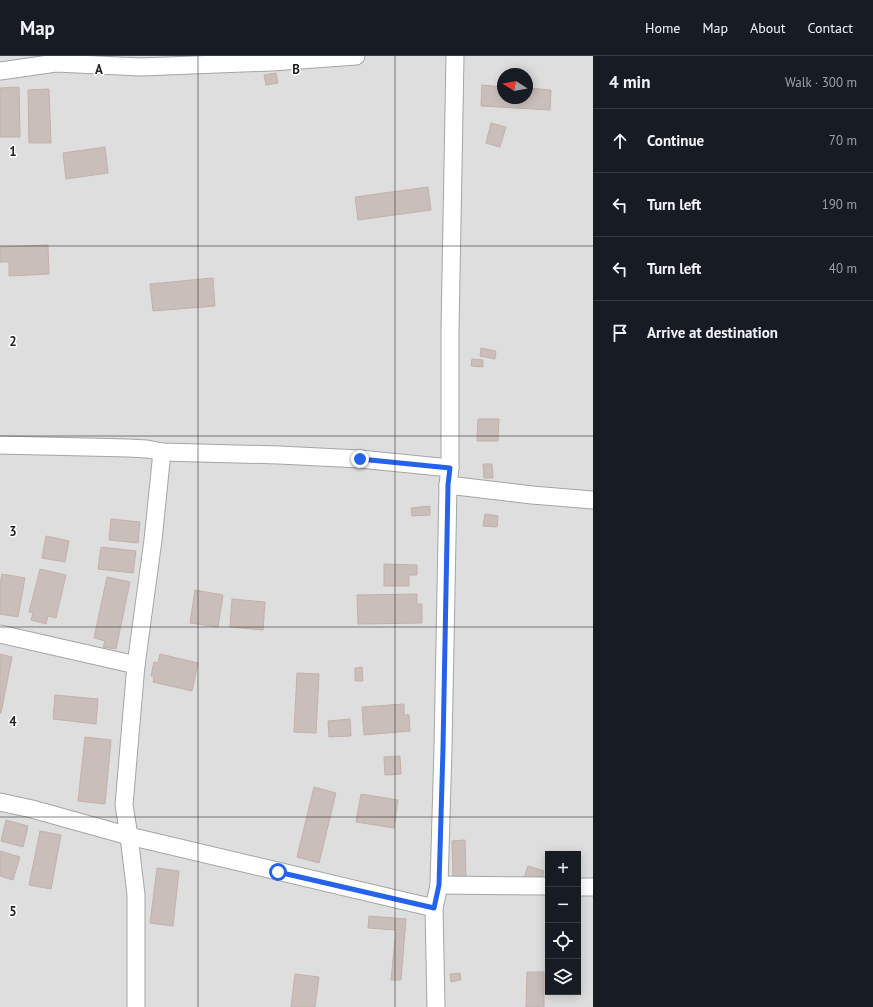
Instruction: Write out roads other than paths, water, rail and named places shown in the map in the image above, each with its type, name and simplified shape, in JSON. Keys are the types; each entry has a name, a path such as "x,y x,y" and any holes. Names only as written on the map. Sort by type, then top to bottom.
{"street":[{"path":"0,71 56,63 142,67 356,56"},
{"path":"436,1007 434,908 439,885 443,748 449,476 455,56"},
{"path":"0,445 128,448 147,449 162,452 360,459 449,476 532,495 593,500"},
{"path":"136,1007 136,895 124,805 136,665 153,540 162,452"},
{"path":"0,634 136,665"},
{"path":"0,802 32,809 129,836 434,908"},
{"path":"439,885 545,886"},
{"path":"581,887 593,887"}]}
